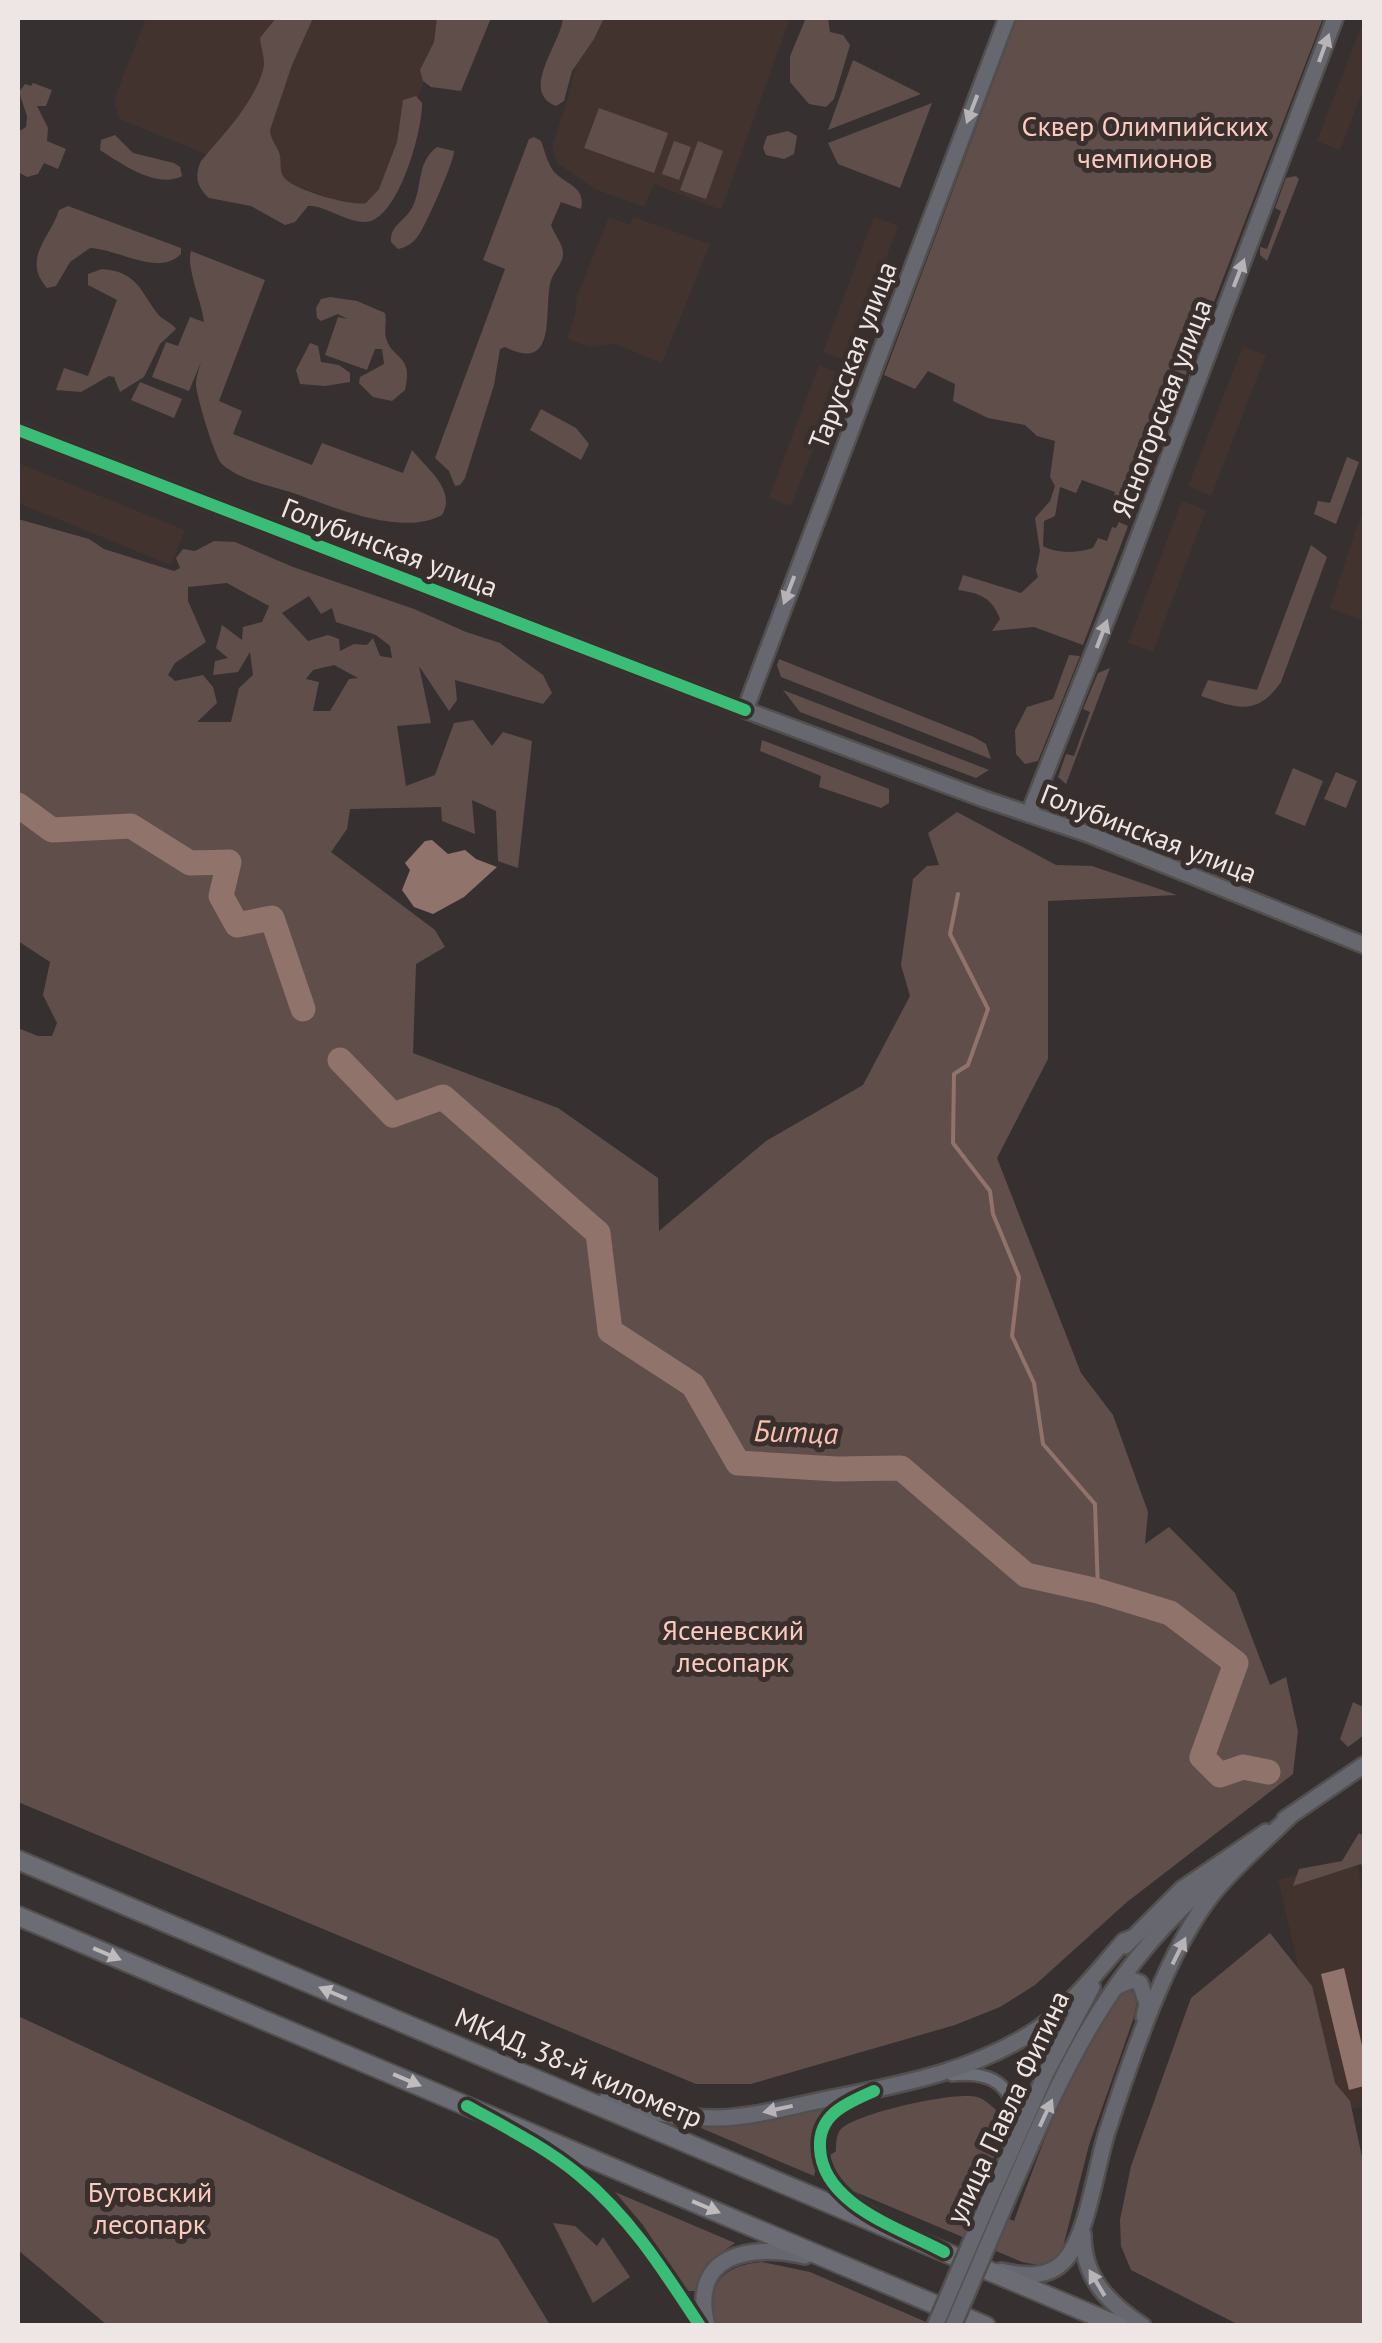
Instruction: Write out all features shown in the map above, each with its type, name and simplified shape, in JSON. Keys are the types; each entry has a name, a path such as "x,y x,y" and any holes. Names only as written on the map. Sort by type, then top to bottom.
{"highway":[{"name":"МКАД, 38-й километр","path":"18,1860 1118,2326"},
{"path":"18,1916 986,2326"}],"main road":[{"name":"Тарусская улица","path":"745,710 1006,18"},
{"name":"Ясногорская улица","path":"1029,814 1126,573 1335,18"},
{"name":"Голубинская улица","path":"745,710 1088,834 1364,945"},
{"name":"улица Павла Фитина","path":"954,2326 1016,2138 1093,1986 1132,1938 1182,1889 1364,1765"},
{"name":"улица Павла Фитина","path":"935,2326 1109,1993 1131,1962 1194,1895 1290,1816"},
{"path":"1138,2040 1207,1902 1290,1816"},
{"path":"552,2086 627,2108 698,2118 741,2116 933,2077 992,2054 1038,2028 1066,2007 1124,1941 1132,1938"},
{"path":"944,2252 1003,2272 1042,2274 1056,2269 1068,2258 1083,2223 1147,2004 1145,1991 1132,1980 1122,1982 1109,1993"},
{"path":"1083,2223 1085,2259 1092,2279 1103,2295 1143,2326"},
{"path":"703,2326 706,2286 722,2262 736,2254 760,2250 786,2252 878,2280"}],"street":[{"name":"Голубинская улица","path":"18,430 745,710"},
{"path":"933,2077 966,2073 999,2082 1014,2104 1016,2138"},
{"path":"874,2092 848,2102 824,2124 820,2138 824,2169 832,2184 849,2200 944,2252"},
{"path":"467,2106 537,2146 600,2194 640,2236 703,2326"}],"shaded area":[{"path":"146,18 290,18 223,161 119,119 114,100"},
{"path":"304,18 447,18 378,208 372,213 253,171"},
{"path":"581,18 790,18 721,210 654,184 644,207 595,189 557,163 552,147 570,92"},
{"path":"1364,19 1364,87 1340,150 1317,141"},
{"path":"609,217 630,225 633,217 710,244 662,363 616,344 589,347 567,339 577,296"},
{"path":"874,217 898,226 847,361 823,352"},
{"path":"1243,346 1266,355 1211,496 1188,486"},
{"path":"819,365 842,374 791,506 769,498"},
{"path":"18,463 185,530 171,565 18,503"},
{"path":"1182,501 1206,510 1153,652 1128,643"},
{"path":"1364,506 1364,621 1330,608"},
{"path":"432,840 448,854 465,850 497,867 464,897 433,914 414,907 402,890 410,870 405,863 425,841"},
{"path":"1356,1860 1364,1895 1364,2106 1333,2113 1278,1880"},
{"path":"1344,1968 1364,2054 1364,2086 1349,2090 1321,1974"}],"green space":[{"path":"276,18 313,18 270,130 283,176 288,181 336,200 366,203 379,189 397,142 403,100 416,96 422,103 406,172 388,207 377,218 359,221 308,206 295,222 285,225 251,206 209,198 199,185 201,161 237,118 259,82 264,62 260,38"},
{"path":"437,18 491,18 461,91 431,87 423,81 420,70 434,42"},
{"path":"563,18 604,18 572,71 564,101 556,106 541,90 541,78"},
{"path":"806,18 828,18 830,32 843,35 850,45 834,99 826,107 809,104 790,82 790,56"},
{"name":"Сквер Олимпийских чемпионов","path":"1017,18 1323,18 1133,513 1111,504 1115,492 1082,480 1076,493 1060,487 1055,516 1044,521 1043,546 1068,552 1093,548 1098,538 1107,541 1112,527 1116,528 1119,522 1128,526 1083,645 1034,627 992,631 1000,619 989,601 958,590 963,575 1021,593 1038,577 1040,551 1035,518 1050,501 1055,486 1050,477 1055,441 1037,436 1025,425 988,418 953,401 955,384 928,371 915,389 884,375"},
{"path":"853,60 921,94 828,130"},
{"path":"25,84 52,90 46,106 37,106 48,128 47,141 66,149 58,169 44,163 38,174 27,177 18,172 18,132 26,127 27,116 19,92"},
{"path":"932,103 900,188 838,164 828,143"},
{"path":"599,108 668,133 654,173 584,148"},
{"path":"788,131 797,136 794,154 784,159 766,155 763,148 767,136"},
{"path":"115,135 133,153 174,163 180,167 182,176 150,177 100,150 101,140"},
{"path":"529,139 541,141 554,172 578,191 581,209 561,202 551,225 563,255 550,284 545,337 541,347 533,352 500,349 494,385 465,478 455,486 449,471 435,458 505,269 483,260"},
{"path":"674,141 691,147 679,180 662,174"},
{"path":"698,141 723,151 706,199 680,190"},
{"path":"437,147 454,151 450,167 422,230 411,243 398,249 391,242 393,231 412,208 423,167"},
{"path":"1286,178 1299,179 1267,261 1260,255 1260,247 1267,249 1281,211 1275,208"},
{"path":"68,206 181,248 181,254 161,263 90,248 70,262 56,286 47,288 40,277 37,257 59,210"},
{"path":"191,251 265,280 219,401 242,411 233,434 312,465 322,443 403,473 412,450 443,488 446,506 442,515 407,523 368,518 256,482 222,464 197,390 201,362 189,391 152,377 166,342 178,346 190,317 204,322"},
{"path":"102,269 130,278 159,315 176,329 160,344 144,377 120,392 114,377 109,376 81,392 56,390 64,368 88,376 117,300 88,285 88,274"},
{"path":"321,299 357,301 385,313 386,338 407,370 405,390 392,401 373,397 359,383 360,377 384,364 382,349 375,349 367,370 325,355 338,317 347,319 338,314 321,321 317,318 316,308"},
{"path":"310,343 318,346 321,362 339,365 350,373 350,382 300,384 296,370"},
{"path":"140,382 182,399 174,418 131,400"},
{"path":"541,409 576,428 589,444 581,460 530,430"},
{"path":"1347,457 1359,462 1336,524 1314,514 1318,501 1330,503"},
{"name":"Ясеневский лесопарк","path":"18,519 89,539 104,549 174,571 180,568 176,558 183,549 195,551 214,541 235,542 500,643 543,675 552,693 543,704 455,680 457,700 449,711 419,666 431,723 397,726 406,786 435,775 454,723 473,720 492,746 503,732 532,741 518,868 498,861 496,811 472,800 475,834 442,821 441,807 350,809 347,829 331,852 435,930 445,947 416,964 413,1053 558,1108 658,1178 659,1231 766,1141 863,1085 910,996 901,965 913,879 927,866 939,865 928,833 957,812 1056,865 1092,866 1177,895 1048,901 1048,1059 997,1158 1081,1373 1113,1415 1148,1512 1145,1544 1169,1527 1235,1593 1270,1685 1286,1677 1298,1731 1293,1774 1127,1902 1035,1985 1000,2007 955,2025 751,2084 696,2084 18,1802 18,1028 38,1036 52,1036 57,1023 43,995 50,962 18,941","holes":["227,583 269,606 262,622 243,627 242,640 222,625 216,648 228,658 215,661 213,675 238,672 250,652 253,675 239,688 231,722 197,722 217,703 213,687 203,675 175,681 168,675 175,663 206,642 188,601 188,587","309,596 321,614 332,608 336,622 376,635 390,646 392,658 380,656 373,638 367,645 354,644 340,651 339,639 328,635 308,641 282,613","334,665 358,678 349,679 330,711 313,711 319,682 306,679 313,670"]},
{"path":"1311,545 1327,557 1281,682 1263,701 1245,707 1201,696 1208,680 1257,690"},
{"path":"1069,655 1080,656 1038,761 1025,764 1016,754 1015,730 1027,707 1053,699"},
{"path":"779,659 974,737 986,744 991,759 781,677"},
{"path":"1110,668 1066,784 1058,777 1066,754 1074,756 1090,712 1083,709 1098,673"},
{"path":"783,690 989,770 976,778 800,712"},
{"path":"762,740 889,789 889,803 881,808 819,787 821,776 760,751"},
{"path":"1293,768 1323,781 1305,826 1275,814"},
{"path":"1336,772 1357,781 1346,808 1324,799"},
{"path":"1353,1702 1364,1704 1364,1735 1348,1747 1340,1739"},
{"path":"1359,1833 1364,1836 1364,1873 1361,1864 1293,1886 1299,1869 1342,1861"},
{"path":"1270,1933 1312,1986 1335,2083 1350,2101 1364,2166 1364,2325 1239,2325 1131,2270 1121,2246 1120,2220 1131,2166 1191,1998"},
{"path":"1128,1988 1138,1997 1133,2020 1089,2145 1062,2251 1049,2262 1022,2262 853,2191 840,2181 829,2156 836,2151 841,2129 885,2110 929,2100 977,2097 996,2110 997,2131 1006,2132 972,2204 1014,2221 1077,2065 1110,2009"},
{"name":"Бутовский лесопарк","path":"18,2016 498,2239 550,2325 107,2325 18,2250"},
{"path":"830,2105 815,2132 814,2176 694,2125 742,2124"},
{"path":"615,2192 735,2243 707,2263 695,2291 686,2291 643,2225"},
{"path":"553,2223 575,2226 597,2246 603,2237 630,2277 593,2303"},
{"path":"762,2262 810,2272 933,2325 716,2325 713,2299 720,2280 736,2267"}],"waterway":[{"name":"Битца","path":"18,805 52,830 131,826 190,863 229,862 221,896 237,925 272,918 303,1009"},
{"path":"958,894 950,934 988,1009 968,1065 954,1074 953,1143 990,1191 993,1214 1019,1277 1012,1336 1034,1383 1043,1444 1095,1504 1098,1591"},
{"name":"Битца","path":"340,1060 393,1115 443,1097 598,1233 610,1331 693,1385 738,1463 901,1468 1026,1575 1170,1613 1236,1663 1202,1757 1220,1775 1243,1767 1268,1772"}],"cycle path":[{"path":"18,430 745,710"},
{"path":"874,2091 829,2118 821,2136 824,2168 834,2185 867,2213 944,2252"},
{"path":"467,2106 552,2155 597,2191 645,2246 700,2326"}]}
